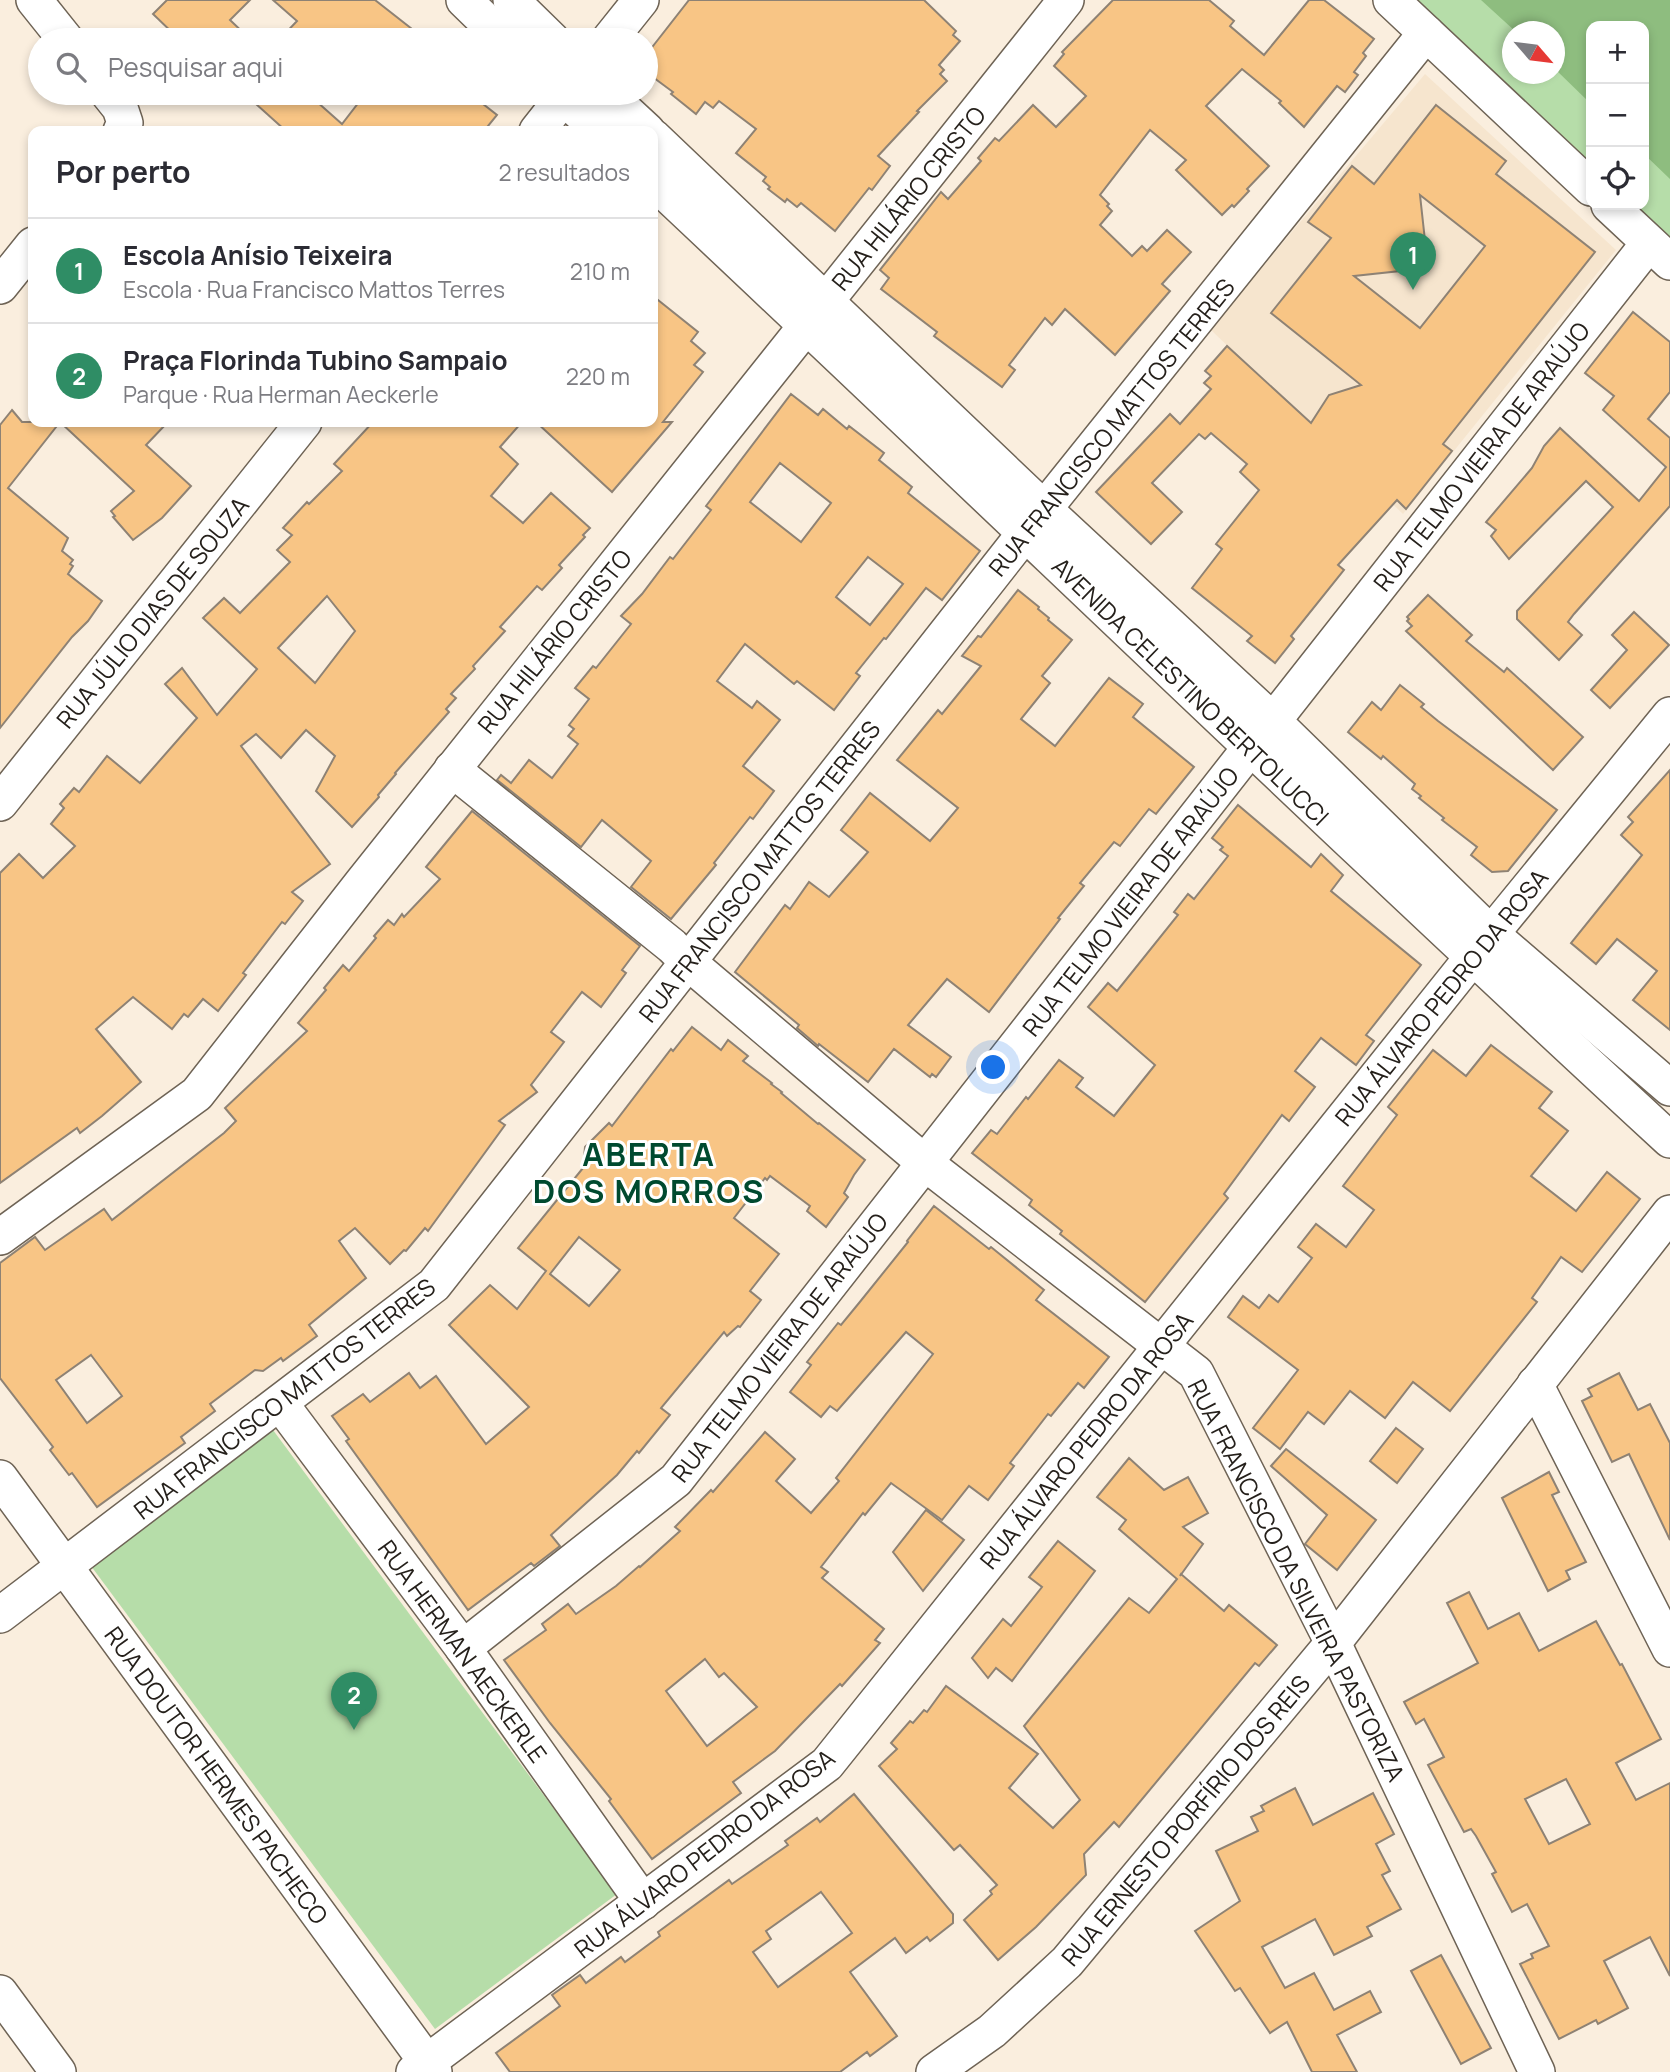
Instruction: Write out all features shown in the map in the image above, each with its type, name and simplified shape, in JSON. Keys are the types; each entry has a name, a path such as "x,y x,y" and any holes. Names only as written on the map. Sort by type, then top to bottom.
{"street":[{"path":"34,0 56,28"},
{"path":"464,0 493,28"},
{"path":"511,0 540,28"},
{"path":"619,28 641,0"},
{"name":"RUA HILÁRIO CRISTO","path":"0,1237 197,1094 452,769 1066,0"},
{"path":"1391,0 1586,183"},
{"name":"RUA FRANCISCO MATTOS TERRES","path":"0,1615 434,1285 1035,521 1426,33"},
{"path":"118,105 125,123 124,126"},
{"path":"541,126 556,105"},
{"path":"575,105 595,126"},
{"path":"619,105 642,126"},
{"name":"AVENIDA CELESTINO BERTOLUCCI","path":"658,142 816,313 1035,521 1250,748 1481,946 1670,1088"},
{"name":"AVENIDA CELESTINO BERTOLUCCI","path":"658,185 816,313"},
{"path":"1614,210 1659,253"},
{"path":"0,286 28,251"},
{"name":"RUA TELMO VIEIRA DE ARAÚJO","path":"463,1648 676,1480 1250,748 1659,253"},
{"name":"RUA JÚLIO DIAS DE SOUZA","path":"0,803 300,427"},
{"name":"AVENIDA CELESTINO BERTOLUCCI","path":"1035,521 1273,721 1481,946 1670,1140"},
{"name":"RUA ÁLVARO PEDRO DA ROSA","path":"425,2069 827,1764 1481,946 1670,715"},
{"name":"RUA FRANCISCO DA SILVEIRA PASTORIZA","path":"452,769 672,946 925,1163 1196,1373 1333,1643 1537,2072"},
{"name":"RUA ERNESTO PORFÍRIO DOS REIS","path":"934,2072 992,2031 1067,1962 1333,1643 1670,1213"},
{"path":"1535,1384 1670,1648"},
{"name":"RUA HERMAN AECKERLE","path":"279,1403 463,1648 643,1902"},
{"name":"RUA DOUTOR HERMES PACHECO","path":"0,1478 425,2069"},
{"path":"0,1993 58,2072"}],"shaded area":[{"path":"1425,74 1616,250 1403,514 1210,329"}],"green space":[{"path":"1418,0 1670,0 1670,240 1638,210 1649,210 1649,21 1586,21 1586,160 1506,84 1565,84 1565,21 1502,21 1502,80"},
{"path":"1481,0 1670,0 1670,179 1649,159 1649,21 1586,21 1586,99 1565,79 1565,21 1504,21"},
{"path":"273,1430 617,1894 435,2029 91,1566"}],"building":[{"path":"167,0 250,0 230,20 238,28 168,28 153,14"},
{"path":"273,0 375,0 411,28 290,28 297,21"},
{"path":"689,0 924,0 956,31 953,35 960,41 939,65 944,70 940,74 947,81 878,156 890,166 835,231 801,203 797,207 787,199 785,202 768,189 770,187 763,181 766,177 736,153 756,129 719,101 713,108 705,102 696,114 658,81 658,40"},
{"path":"1113,0 1209,0 1234,21 1230,26 1264,55 1309,0 1324,0 1374,39 1363,53 1366,56 1354,72 1358,75 1345,92 1337,86 1304,127 1279,103 1281,101 1242,69 1206,106 1269,166 1234,207 1232,205 1222,215 1176,170 1186,160 1150,130 1100,195 1112,211 1100,225 1132,256 1142,246 1147,251 1167,230 1191,252 1162,284 1170,291 1115,355 1065,309 1052,325 1045,318 1009,365 1015,370 1002,387 934,336 937,332 881,289 889,278 880,270 941,192 948,199 981,161 978,158 995,138 999,141 1033,105 1056,127 1086,96 1054,66 1064,54 1062,52"},
{"path":"257,105 321,105 342,124 357,105 484,105 497,115 488,126 280,126"},
{"path":"1436,105 1506,161 1496,174 1595,252 1443,444 1452,451 1406,509 1397,500 1338,565 1344,570 1291,636 1294,639 1275,663 1247,641 1252,636 1192,588 1222,549 1216,544 1259,490 1240,472 1247,464 1211,433 1205,439 1199,434 1152,483 1182,512 1151,544 1096,492 1170,414 1180,424 1211,389 1204,383 1211,376 1205,371 1227,346 1311,423 1329,395 1361,385 1271,313 1331,238 1308,222 1352,166 1374,184","holes":["1420,195 1485,246 1420,328 1354,276 1428,268"]},
{"path":"658,300 698,332 691,341 705,353 694,365 703,372 663,422 672,422 612,492 541,427 658,427"},
{"path":"1633,312 1670,342 1670,392 1648,419 1670,438 1670,506 1568,622 1582,635 1559,660 1517,619 1517,611 1613,507 1586,481 1509,559 1491,536 1496,530 1486,522 1532,468 1544,446 1560,428 1639,501 1666,467 1603,410 1614,396 1585,373"},
{"path":"791,394 818,415 823,409 847,429 849,426 884,453 879,460 912,487 908,493 980,551 942,600 926,588 856,673 860,676 834,710 797,681 794,684 745,644 717,681 752,708 757,701 780,720 743,766 774,791 753,819 750,817 714,863 716,865 671,919 631,887 651,861 602,820 581,847 497,780 501,775 511,783 529,760 552,778 578,744 568,736 574,729 569,725 589,699 575,688 593,666 596,668 631,624 621,616 670,557 673,559 711,510 706,506","holes":["780,463 831,503 801,542 750,502","868,557 903,584 870,625 836,597"]},
{"path":"12,410 22,422 28,422 28,427 56,427 8,488 68,538 62,551 73,560 68,574 102,601 0,728 0,425"},
{"path":"65,427 163,427 146,445 191,486 162,518 133,540 111,511 134,491"},
{"path":"368,427 518,427 500,447 518,464 491,496 523,523 551,493 590,528 559,565 562,568 542,590 537,586 500,627 505,631 451,694 456,698 446,709 449,712 352,827 316,791 335,756 306,730 281,758 256,734 241,746 330,864 292,892 303,901 285,924 282,922 218,1011 203,999 188,1017 184,1014 172,1029 133,997 96,1029 141,1082 80,1133 77,1128 0,1183 0,873 19,854 43,878 75,846 51,824 64,808 60,804 74,788 79,792 107,756 140,783 197,718 165,684 182,668 217,715 257,669 203,618 224,598 240,613 290,562 277,550 292,535 283,528 342,471 334,464","holes":["327,596 355,631 315,683 278,648"]},
{"path":"1018,590 1072,640 1042,676 1050,683 1021,719 1055,746 1109,678 1143,704 1133,717 1194,767 1156,814 1149,809 1120,846 1114,842 1080,883 1084,886 989,1012 947,979 908,1025 951,1057 936,1077 932,1074 930,1077 894,1049 868,1082 819,1044 818,1046 797,1028 799,1025 735,972 785,905 790,909 809,882 829,897 868,852 841,830 870,793 930,841 958,808 897,760 938,710 942,714 981,666 962,656 978,636 981,637"},
{"path":"1428,595 1472,635 1466,641 1504,672 1507,668 1583,737 1553,770 1406,631 1412,626 1407,617"},
{"path":"1634,612 1669,645 1610,708 1591,690 1627,650 1612,635"},
{"path":"1400,685 1424,704 1421,707 1438,721 1557,810 1508,871 1492,872 1471,855 1477,847 1419,798 1421,796 1412,789 1415,784 1383,756 1381,759 1348,732 1372,702 1381,710"},
{"path":"1670,770 1670,1030 1633,1000 1657,971 1617,939 1596,964 1571,943 1642,855 1621,835 1633,822 1628,817"},
{"path":"1238,805 1311,867 1321,854 1343,875 1331,891 1421,965 1366,1035 1374,1041 1356,1065 1321,1038 1295,1071 1315,1087 1289,1121 1282,1115 1224,1194 1228,1198 1145,1302 1060,1234 1062,1231 1029,1205 1032,1200 972,1153 991,1130 997,1134 1059,1060 1083,1078 1076,1087 1114,1116 1155,1065 1088,1007 1108,983 1117,991 1178,915 1174,912 1188,894 1194,899 1228,856 1220,850 1223,847 1212,838"},
{"path":"472,811 640,946 622,970 626,973 601,1007 582,992 551,1032 564,1042 531,1085 537,1092 499,1121 505,1125 428,1231 425,1228 406,1251 390,1264 355,1228 339,1241 366,1278 309,1325 317,1336 283,1361 281,1358 263,1371 255,1370 210,1404 215,1411 181,1437 185,1443 97,1507 72,1473 69,1475 50,1450 53,1447 0,1378 0,1263 35,1237 45,1250 104,1209 112,1220 224,1133 236,1121 225,1108 307,1031 298,1023 343,965 349,971 388,920 394,925 402,914 404,917 440,879 426,867","holes":["91,1355 122,1396 87,1423 56,1380"]},
{"path":"692,1027 721,1050 728,1040 748,1056 743,1061 865,1160 844,1193 848,1197 826,1227 807,1211 810,1206 770,1176 767,1180 765,1178 734,1218 779,1254 750,1291 761,1300 740,1327 727,1336 724,1332 661,1408 670,1415 639,1453 637,1451 617,1475 551,1535 560,1546 534,1566 531,1563 468,1610 346,1441 349,1439 332,1416 363,1394 370,1402 409,1373 420,1388 436,1376 486,1444 529,1407 449,1325 490,1285 517,1309 546,1271 518,1248 583,1168 585,1147 609,1123 612,1126 671,1049 673,1051","holes":["579,1237 620,1270 589,1306 550,1274"]},
{"path":"1491,1045 1552,1092 1539,1108 1568,1131 1531,1176 1576,1211 1607,1172 1640,1199 1582,1272 1561,1257 1532,1298 1537,1302 1450,1411 1413,1382 1385,1418 1350,1391 1324,1424 1308,1412 1280,1449 1253,1428 1298,1370 1228,1317 1243,1296 1259,1308 1269,1295 1278,1302 1312,1258 1298,1247 1316,1224 1346,1247 1374,1210 1343,1186 1397,1115 1388,1107 1433,1050 1466,1076"},
{"path":"934,1206 1044,1290 1036,1300 1109,1357 1084,1388 1078,1383 1051,1416 1048,1414 1010,1463 1014,1466 988,1500 969,1486 942,1520 891,1483 865,1515 863,1513 821,1567 828,1572 822,1578 884,1629 875,1640 880,1643 842,1686 840,1684 775,1751 733,1782 741,1793 652,1859 609,1801 611,1799 504,1660 546,1630 542,1624 568,1604 576,1614 640,1567 680,1531 675,1527 711,1490 713,1492 765,1432 795,1459 776,1481 811,1513 839,1481 836,1478 933,1354 906,1332 837,1411 830,1406 821,1417 790,1392 811,1365 807,1362 838,1323 841,1325","holes":["705,1659 719,1677 724,1673 757,1707 707,1746 666,1691"]},
{"path":"1619,1373 1638,1410 1650,1404 1670,1443 1670,1540 1629,1454 1612,1462 1582,1401 1592,1396 1588,1389"},
{"path":"1396,1428 1423,1449 1397,1483 1370,1461"},
{"path":"1286,1449 1376,1520 1337,1570 1305,1544 1327,1515 1271,1466"},
{"path":"1129,1458 1164,1490 1188,1477 1208,1513 1183,1527 1203,1544 1181,1574 1224,1611 1229,1605 1277,1645 1259,1666 1255,1663 1119,1827 1114,1822 1084,1854 1086,1875 1036,1927 998,1960 964,1920 992,1894 990,1891 997,1885 960,1845 954,1850 879,1766 897,1749 891,1743 910,1721 913,1723 924,1710 927,1712 946,1686 1038,1754 1009,1788 1053,1828 1080,1800 1024,1726 1129,1598 1149,1613 1177,1579 1119,1529 1126,1520 1097,1497"},
{"path":"1549,1472 1559,1492 1552,1495 1586,1562 1566,1571 1570,1579 1548,1591 1502,1498"},
{"path":"926,1510 964,1540 923,1591 893,1552"},
{"path":"1058,1541 1095,1571 1012,1681 996,1668 988,1678 972,1658 1003,1619 1011,1626 1042,1587 1029,1577"},
{"path":"1469,1592 1488,1629 1519,1613 1539,1651 1596,1621 1661,1739 1616,1763 1636,1800 1670,1783 1670,1976 1650,1937 1604,1961 1628,2008 1598,2024 1596,2020 1559,2039 1520,1964 1533,1958 1531,1954 1549,1946 1527,1904 1512,1912 1492,1874 1496,1872 1476,1836 1471,1829 1464,1832 1428,1765 1444,1757 1424,1719 1416,1724 1404,1702 1478,1663 1447,1603","holes":["1566,1779 1590,1824 1549,1844 1525,1799"]},
{"path":"1295,1788 1313,1825 1373,1793 1394,1834 1376,1844 1390,1871 1382,1875 1401,1909 1367,1927 1372,1936 1334,1955 1315,1919 1262,1947 1285,1988 1314,1973 1334,2010 1370,1991 1381,2012 1337,2035 1357,2072 1312,2072 1287,2022 1270,2033 1240,1988 1235,1991 1195,1931 1240,1901 1216,1851 1258,1831 1251,1817 1264,1811 1261,1806"},
{"path":"854,1794 953,1914 953,1923 930,1941 927,1937 906,1953 895,1938 850,1972 897,2036 870,2056 867,2052 840,2072 510,2072 496,2053 560,2006 552,1995 580,1975 586,1983 621,1957 625,1962 660,1936 658,1932 729,1880 732,1884 788,1845 785,1841 817,1818 820,1822","holes":["821,1892 852,1933 778,1987 753,1952 771,1939 766,1931"]},
{"path":"1441,1955 1491,2048 1461,2064 1411,1971"}],"place":[{"name":"Escola Anísio Teixeira","path":"1413,290"},
{"name":"Praça Florinda Tubino Sampaio","path":"354,1730"}],"district":[{"name":"ABERTA DOS MORROS","path":"649,1172"}]}
